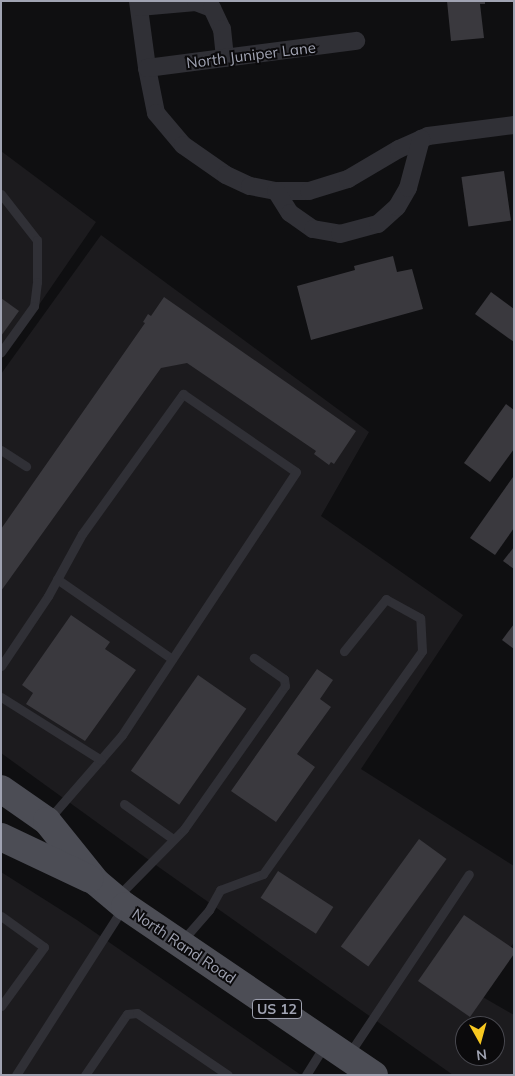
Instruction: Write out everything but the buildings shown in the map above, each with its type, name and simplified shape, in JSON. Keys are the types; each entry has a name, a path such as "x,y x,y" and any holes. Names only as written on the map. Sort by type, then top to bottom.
{"main road":[{"name":"US 12","path":"1,789 48,821 112,895"},
{"name":"US 12","path":"1,836 112,895"},
{"name":"North Rand Road","path":"112,895 374,1075"}],"street":[{"path":"225,58 222,29 212,8 196,2 179,1 138,4 147,68 156,113 183,145 226,175 250,186 276,191 309,191 348,179 421,140 459,131 514,125"},
{"name":"North Juniper Lane","path":"147,68 356,42"},
{"path":"276,191 290,213 313,229 340,234 378,224 397,207 408,188 421,140"}],"lane":[{"path":"1,194 37,240 37,282 34,306 1,352"},
{"path":"1,666 57,580 82,534 183,394 296,472 122,735 48,821"},
{"path":"1,450 26,466"},
{"path":"57,580 172,659"},
{"path":"180,943 209,910 220,890 263,874 422,651 420,618 386,599 344,651"},
{"path":"16,1075 112,895 184,828 285,686 284,679 254,658"},
{"path":"1,697 100,760"},
{"path":"124,804 173,839"},
{"path":"306,1075 337,1050 469,874"},
{"path":"1,916 44,947 1,1006"},
{"path":"85,1075 127,1014 138,1013 228,1075"}],"shaded area":[{"path":"1,151 96,222 1,360"},
{"path":"101,235 369,432 321,516 463,615 361,769 514,866 514,942 481,996 514,1015 514,1075 453,1075 1,753 1,374"},
{"path":"1,872 77,920 301,1075 1,1075"}]}
